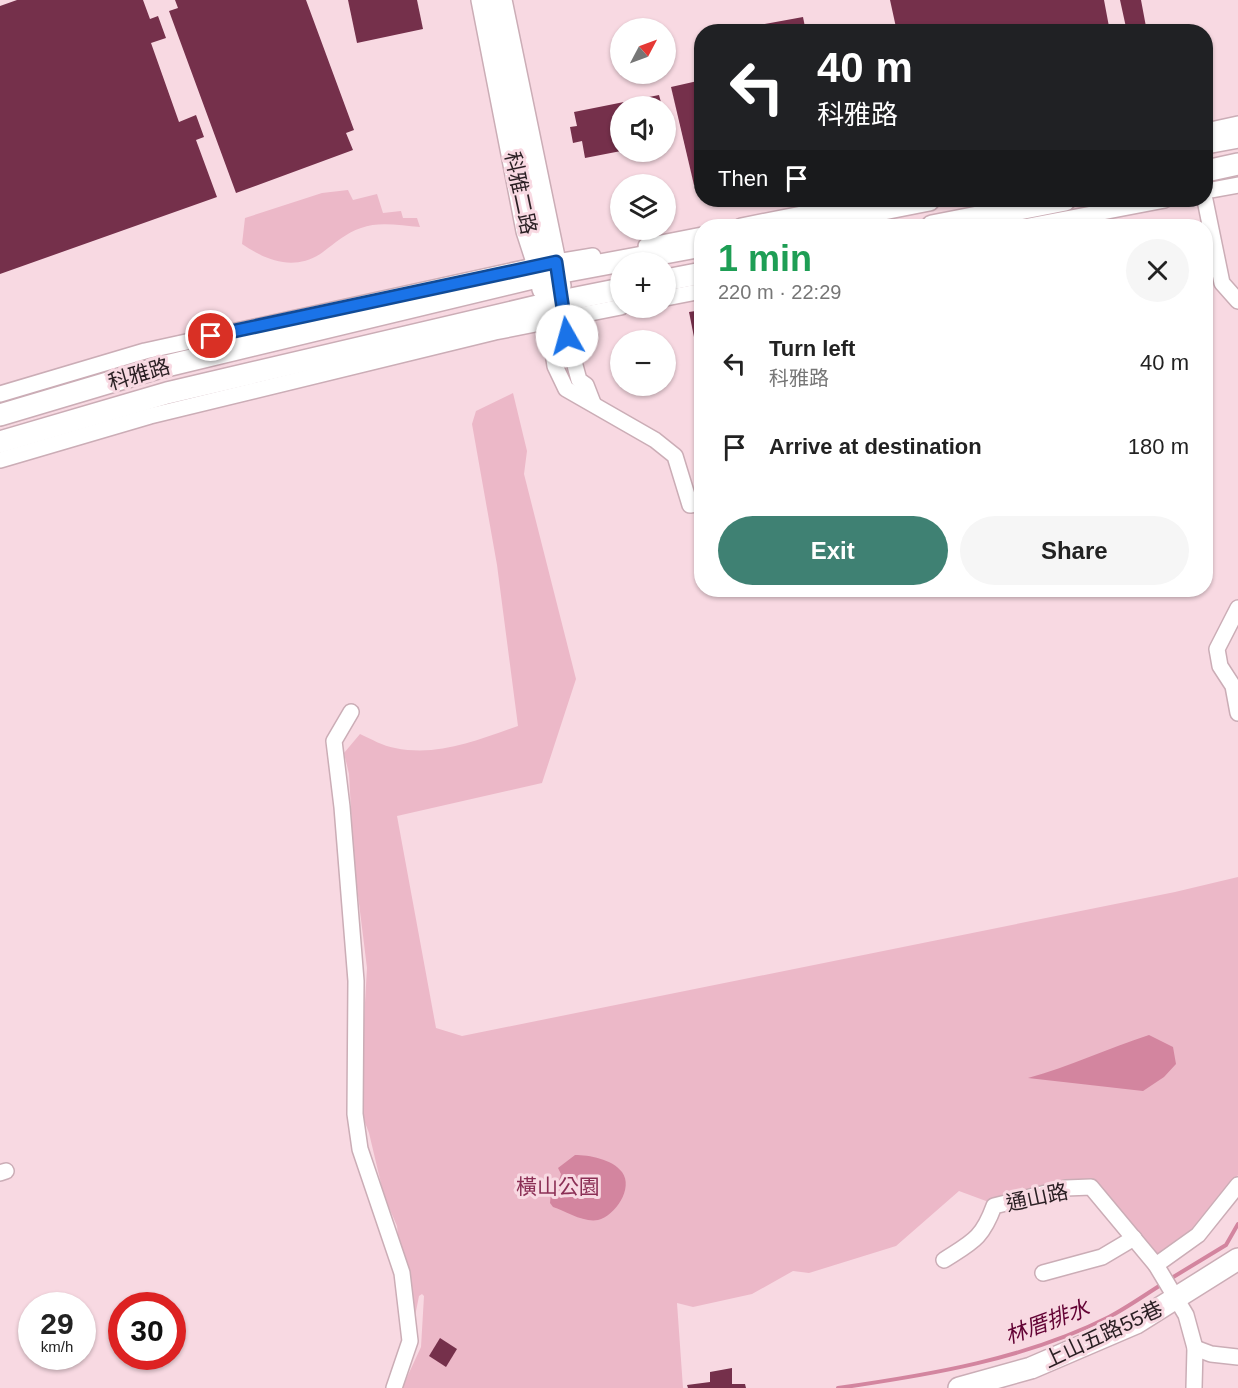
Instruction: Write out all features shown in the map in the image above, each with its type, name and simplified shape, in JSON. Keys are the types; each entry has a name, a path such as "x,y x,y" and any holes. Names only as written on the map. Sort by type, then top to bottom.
{"street":[{"name":"科雅二路","path":"482,0 527,231 548,269"},
{"name":"科雅二路","path":"501,0 556,311 555,366 566,389 593,403 675,456 690,505 694,504"},
{"path":"1213,129 1238,124"},
{"path":"1213,141 1238,136"},
{"path":"1213,169 1238,164"},
{"path":"1213,190 1238,185"},
{"path":"777,219 837,207"},
{"path":"833,219 894,207"},
{"path":"968,219 1029,207"},
{"path":"1066,219 1128,207"},
{"name":"科雅路","path":"0,415 158,368 601,255 694,237"},
{"path":"1213,239 1222,283 1238,301"},
{"name":"科雅路","path":"0,394 145,351 548,269 694,247"},
{"path":"676,278 694,275"},
{"name":"科雅路","path":"0,460 150,416 495,332 610,293"},
{"path":"676,296 694,293"},
{"name":"科雅路","path":"0,442 167,393 556,311 610,308"},
{"path":"1238,608 1217,649 1220,666 1233,686 1238,713"},
{"path":"351,712 334,741 342,807 356,981 355,1114 360,1149 402,1273 410,1341 393,1388"},
{"path":"1159,1270 1198,1235 1238,1185"},
{"name":"通山路","path":"944,1260 972,1242 986,1228 994,1206 1066,1188 1091,1187 1159,1270 1186,1315 1195,1348 1194,1388"},
{"path":"1043,1273 1102,1257 1134,1238"},
{"name":"上山五路55巷","path":"959,1388 1031,1368 1136,1323 1174,1294 1238,1259"},
{"path":"1195,1348 1211,1354 1238,1357"}],"green space":[{"path":"348,190 353,200 377,194 383,213 401,211 403,218 417,218 420,227 368,226 341,238 313,258 292,263 271,259 242,244 245,218 322,193"},
{"name":"橫山公園","path":"513,393 527,451 524,474 576,679 542,783 397,816 436,1028 462,1036 1175,892 1238,877 1238,1175 1206,1219 1193,1232 1157,1254 1104,1201 1101,1186 1066,1188 986,1201 959,1191 896,1246 809,1273 793,1271 752,1294 693,1307 677,1303 683,1388 402,1388 421,1347 424,1296 422,1294 419,1296 410,1341 397,1226 384,1196 369,1133 359,1107 367,968 354,863 349,774 344,753 360,734 391,747 427,750 458,746 518,726 497,565 472,424 476,411"}],"shaded area":[{"path":"1149,1035 1173,1047 1176,1064 1164,1077 1143,1091 1028,1078 1058,1068"},
{"path":"575,1155 606,1161 618,1168 625,1178 626,1186 621,1200 611,1213 598,1220 581,1218 553,1207 550,1203 551,1193 556,1190 561,1174 558,1168"}],"building":[{"path":"17,0 143,0 150,19 158,16 166,38 151,43 179,122 196,115 204,137 196,140 217,197 0,274 0,6"},
{"path":"175,0 306,0 354,130 346,133 353,150 236,193 169,11 178,8"},
{"path":"348,0 417,0 423,29 357,43"},
{"path":"890,0 1104,0 1108,24 895,24"},
{"path":"1120,0 1141,0 1146,24 1125,24"},
{"path":"803,17 804,24 765,24"},
{"path":"694,82 694,185 676,108 676,96 673,96 671,87"},
{"path":"610,105 610,153 585,158 582,141 573,143 570,127 577,126 574,112"},
{"path":"694,311 694,337 689,312"},
{"path":"440,1338 457,1349 446,1367 429,1356"},
{"path":"732,1368 732,1384 745,1384 746,1388 688,1388 687,1385 710,1382 710,1372"}],"waterway":[{"name":"林厝排水","path":"1170,1279 1226,1245 1238,1224"},
{"name":"林厝排水","path":"838,1388 942,1371 1044,1344 1109,1317 1164,1283"}],"route":[{"path":"211,336 556,262 567,336"}]}
